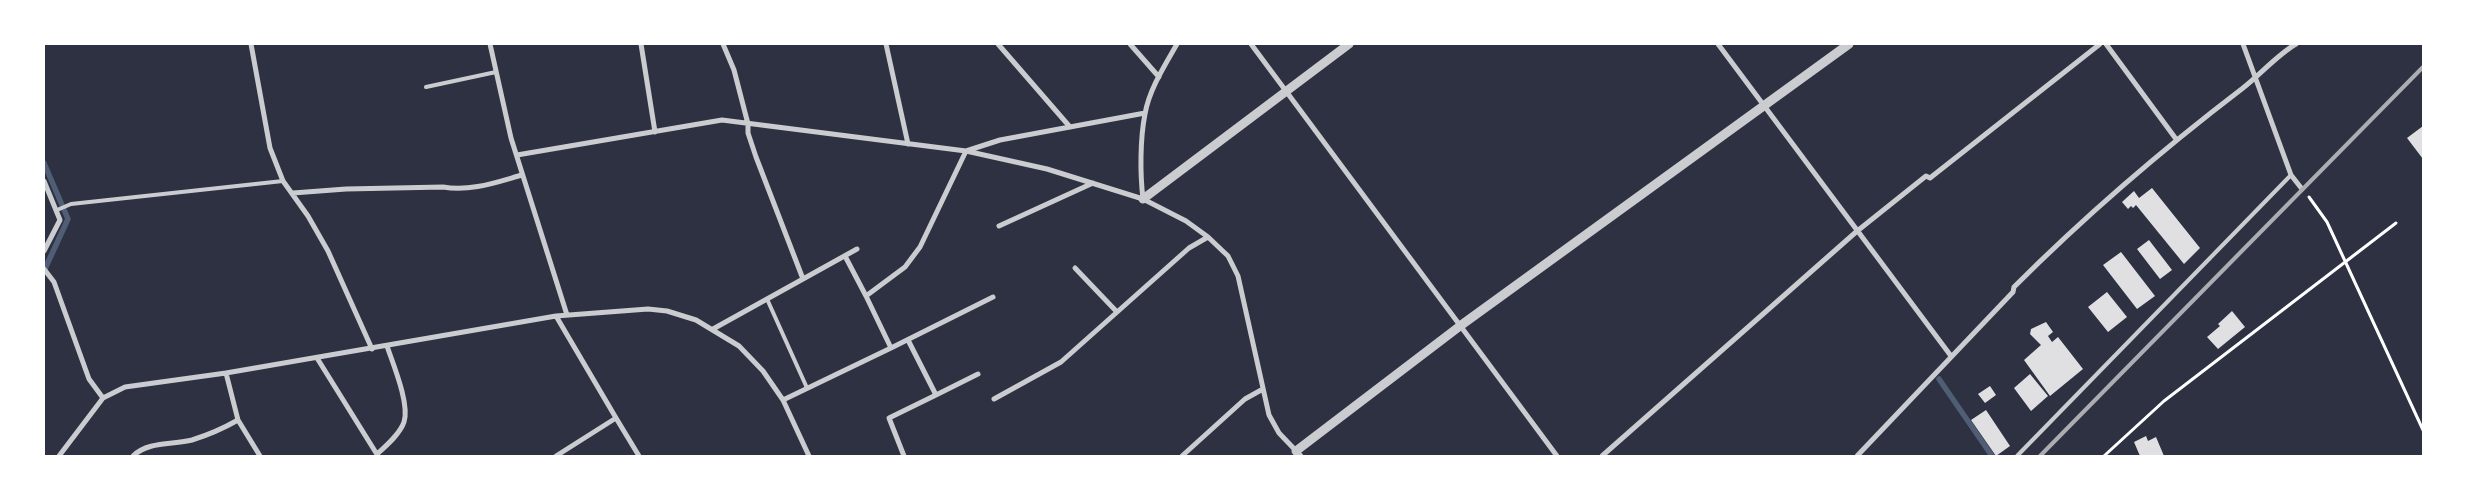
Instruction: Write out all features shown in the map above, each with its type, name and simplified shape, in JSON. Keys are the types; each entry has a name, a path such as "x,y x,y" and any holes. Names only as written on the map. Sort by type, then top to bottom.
{"street":[{"path":"251,44 270,148 283,181 293,193 328,251 372,348"},
{"path":"490,44 522,175 566,315"},
{"path":"641,44 655,132"},
{"path":"723,44 734,70 748,124 748,133 803,279"},
{"path":"886,44 908,144"},
{"path":"998,44 1070,127"},
{"path":"1130,44 1159,78"},
{"path":"1143,199 1141,183 1145,113 1159,78 1177,44"},
{"path":"1251,44 1557,456"},
{"path":"1143,199 1349,44"},
{"path":"1718,44 1856,232 1951,356"},
{"path":"517,155 722,120 966,152 1047,169 1143,199 1186,221 1208,236 1228,256 1238,276 1270,415 1279,433 1298,454 1460,326 1848,44"},
{"path":"1602,456 1856,232 1926,176 1930,178 2100,44"},
{"path":"2106,44 2176,139"},
{"path":"2243,44 2291,175 2302,190"},
{"path":"1857,456 2013,292 2014,287 2069,233 2176,139 2256,78 2296,44"},
{"path":"866,296 905,266 920,247 966,152 1000,140 1145,113"},
{"path":"293,193 443,187 456,190 489,185 522,175"},
{"path":"44,181 58,210 60,220 44,251"},
{"path":"999,226 1093,183"},
{"path":"994,398 1061,362 1189,248 1208,236"},
{"path":"713,329 857,249"},
{"path":"845,256 891,348"},
{"path":"1075,268 1117,312"},
{"path":"44,269 50,275 89,379 103,398"},
{"path":"783,400 993,297"},
{"path":"58,456 103,398 125,387 226,373 556,316 648,309 681,315 713,329 739,346 757,365 783,400 809,456"},
{"path":"556,316 639,456"},
{"path":"908,340 936,394"},
{"path":"317,358 378,455 404,422 404,401 387,346"},
{"path":"226,373 238,420 260,456"},
{"path":"904,456 889,418 978,374"},
{"path":"1182,456 1245,400 1263,389"},
{"path":"556,456 616,418"},
{"path":"133,456 146,448 193,440 225,428 238,420"}],"lane":[{"path":"426,86 496,72"},
{"path":"2017,456 2291,175"},
{"path":"58,210 71,204 283,181"},
{"path":"767,299 807,388"}],"path":[{"path":"2302,190 2327,222 2423,430"},
{"path":"2104,456 2164,401 2344,261 2396,223"}],"building":[{"path":"2423,126 2423,159 2407,138"},
{"path":"2152,188 2200,248 2184,264 2136,205 2128,209 2122,202 2134,191 2139,198"},
{"path":"2149,240 2172,270 2160,279 2137,249"},
{"path":"2121,252 2155,296 2137,309 2103,265"},
{"path":"2107,292 2127,317 2108,332 2088,307"},
{"path":"2232,311 2245,327 2218,349 2207,337 2220,326 2218,324"},
{"path":"2046,322 2053,332 2048,336 2052,342 2058,337 2083,369 2050,396 2024,360 2041,345 2030,334 2031,329"},
{"path":"2030,374 2048,396 2031,411 2014,388"},
{"path":"1990,386 1996,395 1985,403 1978,394"},
{"path":"1986,410 2010,446 1996,456 1971,420"},
{"path":"2146,436 2148,441 2156,437 2164,456 2140,456 2134,442"}],"waterway":[{"path":"44,163 68,219 44,271"},
{"path":"1939,379 1992,456"}],"railway":[{"path":"2040,456 2423,67"}]}
